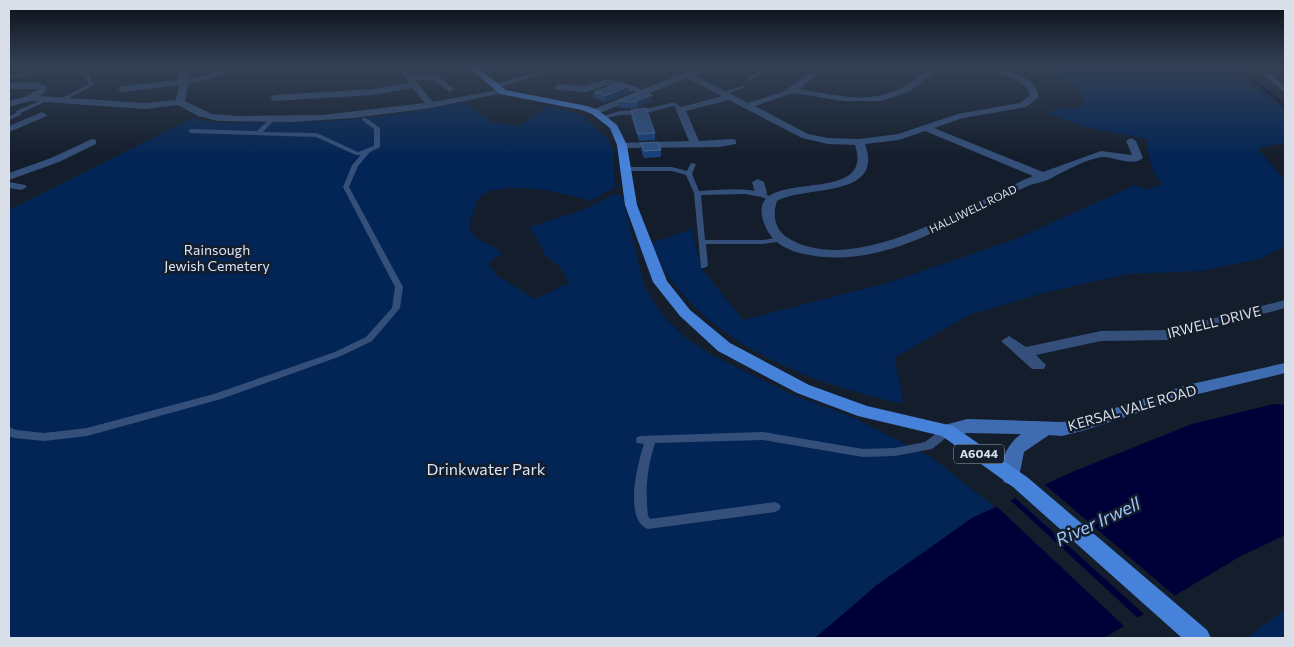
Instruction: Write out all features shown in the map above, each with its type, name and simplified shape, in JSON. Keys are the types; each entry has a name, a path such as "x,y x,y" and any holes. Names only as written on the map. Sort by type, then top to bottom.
{"main road":[{"path":"526,97 599,114 614,127 622,145 631,205 660,282 685,313 724,347 803,389 837,402 880,416 948,431"},
{"name":"A6044","path":"948,431 1011,477 1195,635"}],"street":[{"path":"180,102 181,97"},
{"path":"274,98 280,97"},
{"path":"424,97 431,105"},
{"path":"9,104 30,98 145,106 180,102 204,115 216,118 272,119 337,117 431,105 474,97"},
{"path":"599,114 634,97"},
{"path":"695,144 681,110 719,97"},
{"path":"730,97 815,139 859,142 899,137 961,116 1023,105 1034,97"},
{"path":"747,106 778,97"},
{"path":"847,97 882,97"},
{"path":"14,123 42,115"},
{"path":"925,128 1045,177"},
{"name":"HALLIWELL ROAD","path":"781,239 796,248 824,254 847,253 887,245 950,222 991,198 1100,154 1127,159 1138,158 1131,140"},
{"path":"9,177 55,160 92,142"},
{"path":"622,145 732,142"},
{"path":"766,196 838,184 855,178 865,160 859,142"},
{"path":"758,182 769,205 772,229 781,239"},
{"path":"9,185 21,188"},
{"name":"IRWELL DRIVE","path":"1024,353 1101,336 1169,335 1285,304"},
{"path":"1009,341 1038,365"},
{"name":"KERSAL VALE ROAD","path":"948,431 967,426 1044,430 1082,425 1186,392 1285,368"},
{"path":"1011,477 1012,456 1016,448 1024,440 1044,430"}],"lane":[{"path":"62,100 67,97"},
{"path":"14,123 19,114 18,112 48,99"},
{"path":"599,114 642,112 674,104 681,110"},
{"path":"259,133 272,119"},
{"path":"9,431 14,434 44,437 86,432 217,397 338,354 369,339 396,308 400,287 346,187 355,165 367,152 377,147 377,128 364,119"},
{"path":"191,131 317,135 352,153 367,152"},
{"path":"693,164 689,174 697,194 704,266"},
{"path":"624,168 672,169 689,174"},
{"path":"697,194 766,196"},
{"path":"702,242 763,242 781,239"},
{"path":"775,508 648,524 642,518 639,488 646,440 763,436 863,453 895,452 928,446 948,431"}],"green space":[{"path":"1085,97 1267,97 1285,111 1285,143 1257,148 1285,181 1285,246 1260,259 1200,271 1127,274 1043,293 969,315 894,358 904,404 840,387 808,376 746,346 718,327 693,305 668,276 652,243 691,229 702,269 743,320 887,283 1013,240 1135,185 1146,190 1163,184 1152,167 1147,139 1085,127 1048,114 1056,109 1083,107"},
{"name":"Drinkwater Park","path":"466,102 491,122 519,126 548,106 580,114 608,139 613,150 615,187 590,201 549,191 515,188 487,192 478,199 471,219 470,229 476,238 499,250 502,254 488,263 496,275 535,299 569,283 560,267 545,255 530,227 583,210 615,194 622,195 644,286 661,313 683,336 710,354 793,395 852,417 931,457 995,507 972,518 877,585 815,638 9,638 9,210 193,118 209,122 235,123 335,121 392,115"},
{"path":"1285,610 1285,638 1246,638"}],"water":[{"name":"River Irwell","path":"1274,404 1285,405 1285,535 1239,557 1104,638 815,638 877,585 972,518 1072,472 1192,424"}],"pier":[{"path":"1043,483 1176,597 1145,615 1013,496"},
{"path":"1008,498 1139,619 1125,627 994,504"}],"building":[{"path":"628,97 646,97 637,102 618,101"},
{"path":"646,108 655,133 638,134 631,110"},
{"path":"658,142 661,150 644,151 641,143"}],"waterway":[{"path":"1274,97 1285,106"}],"park label":[{"name":"Rainsough Jewish Cemetery","path":"217,258"}]}
